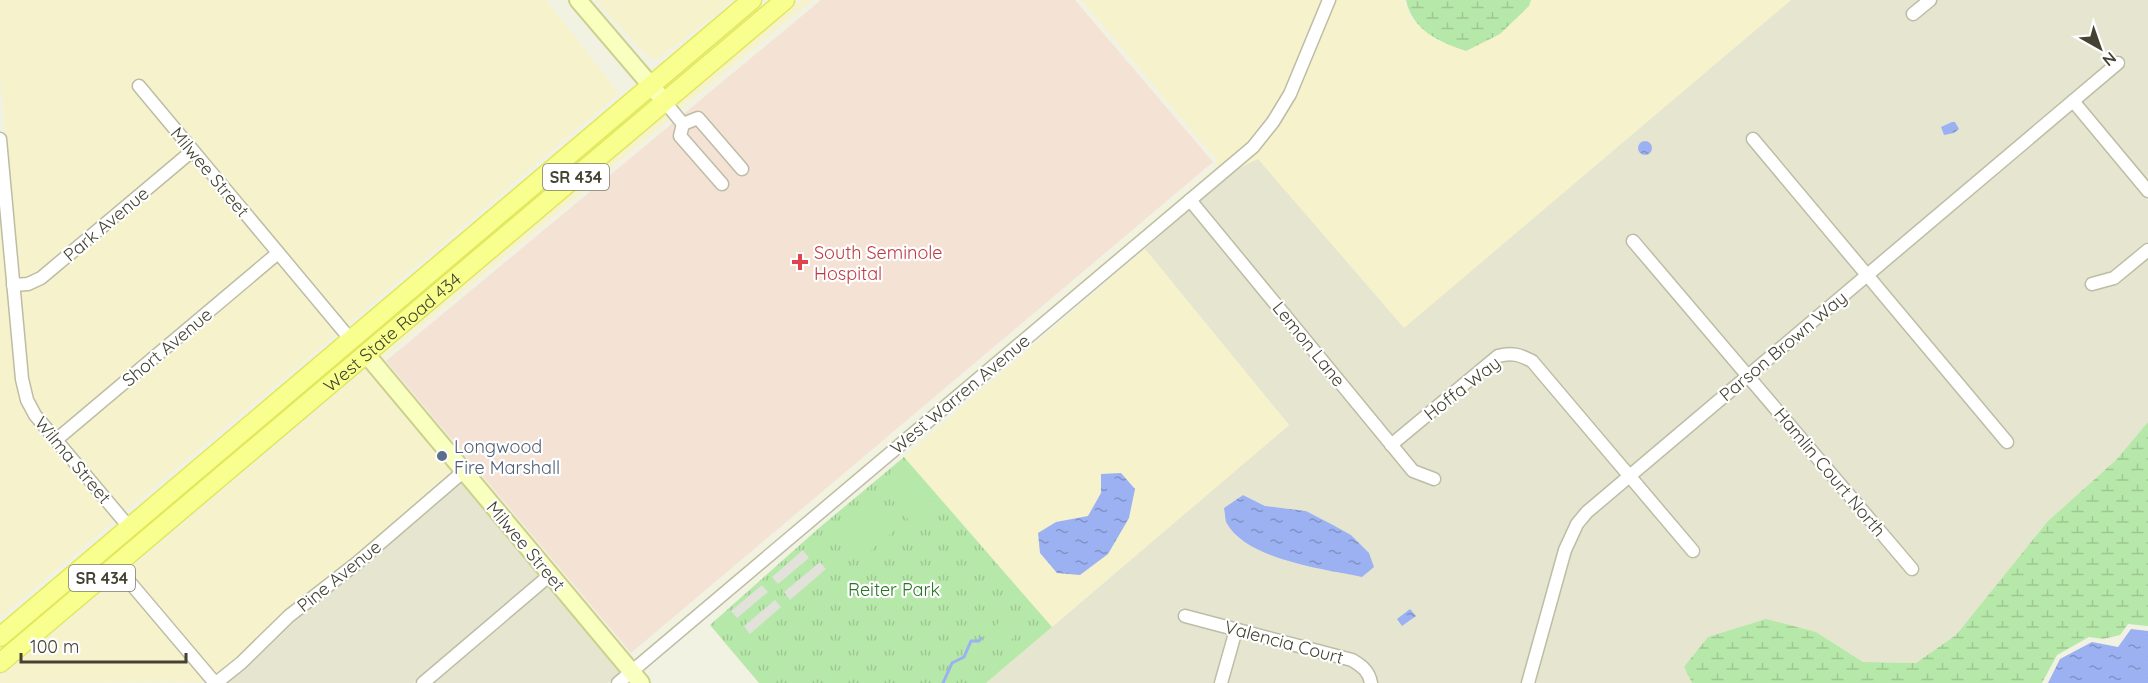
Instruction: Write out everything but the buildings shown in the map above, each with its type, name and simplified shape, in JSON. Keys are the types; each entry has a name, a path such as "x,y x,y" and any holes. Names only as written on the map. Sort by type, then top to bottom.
{"main road":[{"name":"West State Road 434","path":"0,637 752,0"},
{"name":"West State Road 434","path":"0,663 785,0"},
{"path":"366,354 367,337 377,318"},
{"path":"336,380 351,340"}],"street":[{"path":"578,0 683,124"},
{"name":"West Warren Avenue","path":"618,683 636,677 1253,147 1273,122 1290,94 1329,0"},
{"path":"1913,14 1929,0"},
{"name":"Parson Brown Way","path":"1528,683 1565,550 1571,535 1587,512 2118,63"},
{"name":"Milwee Street","path":"139,86 351,340"},
{"path":"2073,101 2148,191"},
{"path":"683,124 698,118 742,169"},
{"path":"683,124 680,136 722,184"},
{"name":"Wilma Street","path":"0,139 22,379 27,400 34,415 129,527"},
{"path":"1753,139 2007,442"},
{"name":"Park Avenue","path":"13,285 28,284 41,278 192,151"},
{"name":"Lemon Lane","path":"1190,200 1413,471 1434,479"},
{"name":"Hamlin Court North","path":"1633,241 1912,568"},
{"path":"2092,284 2114,278 2148,250"},
{"name":"Short Avenue","path":"56,440 278,254"},
{"name":"Hoffa Way","path":"1391,445 1498,356 1508,353 1520,355 1532,361 1630,476"},
{"name":"Milwee Street","path":"366,354 636,677"},
{"name":"Pine Avenue","path":"216,683 241,663 306,601 357,563 464,471"},
{"path":"1630,476 1693,551"},
{"path":"116,567 216,683"},
{"path":"423,683 549,575"},
{"name":"Valencia Court","path":"1185,616 1352,660 1370,675 1371,683"},
{"path":"1221,683 1236,630"}],"shaded area":[{"path":"0,0 546,0 619,93 346,325 139,78 131,85 184,150 38,273 19,279 0,76"},
{"path":"596,0 732,0 658,58 650,59"},
{"path":"801,0 812,0 679,110 676,106"},
{"name":"South Seminole Hospital","path":"821,0 1075,0 1213,162 631,653 386,361"},
{"path":"1082,0 1322,0 1284,90 1268,118 1248,142 631,663 378,360 667,113 671,118 381,360 629,658 635,658 1216,167 1216,159"},
{"path":"1336,0 1404,0 1412,20 1440,42 1500,34 1529,6 1531,0 1791,0 1404,328 1258,159 1235,170 1258,151 1293,102"},
{"path":"1791,0 2148,0 2148,182 2082,103 2127,64 2119,54 1867,267 1753,131 1745,138 1858,275 1748,368 1632,233 1625,240 1740,375 1630,467 1537,357 1522,349 1509,347 1494,351 1391,436 1199,201 1235,170 1258,158 1404,327"},
{"path":"2073,110 2148,200 2148,242 2111,272 2084,280 2089,291 2118,283 2148,259 2148,422 2116,460 2048,521 1956,635 1916,663 1863,662 1816,632 1684,667 1692,683 1535,683 1570,553 1576,539 1592,517 1630,485 1693,559 1701,552 1638,477 1748,385 1911,577 1920,570 1757,377 1866,285 2007,450 2015,443 1875,277"},
{"path":"192,160 270,252 57,432 39,412 32,398 20,291 31,290 45,283"},
{"path":"0,206 17,384 21,401 30,418 115,520 0,617"},
{"path":"1190,208 1412,477 1438,487 1441,476 1416,466 1399,446 1501,362 1510,359 1529,365 1622,475 1583,508 1565,532 1522,683 1377,683 1374,671 1364,660 1353,654 1181,608 1179,620 1228,634 1215,683 986,683 1289,425 1145,249","holes":["1243,495 1265,506 1306,511 1351,535 1369,553 1224,508"]},
{"path":"1145,249 1289,425 1052,627 904,457","holes":["1121,473 1135,489 1129,518 1056,522 1088,516 1101,492"]},
{"path":"278,262 337,333 124,512 65,442"},
{"path":"369,367 456,470 353,558 302,596 216,675 127,571"},
{"path":"464,479 541,573 413,683 226,683 310,606 361,568"},
{"path":"803,550 809,558 778,584 772,577"},
{"path":"820,562 826,569 790,600 784,592"},
{"path":"118,578 207,682 0,683 0,678"},
{"path":"549,583 623,671 608,683 433,683"},
{"path":"762,585 768,592 737,618 731,611"},
{"path":"775,600 781,607 750,634 744,626"},
{"path":"1240,637 1350,666 1358,670 1364,677 1365,683 1227,683"}],"green space":[{"path":"1406,0 1531,0 1529,6 1500,34 1466,51 1428,33 1414,19"},
{"path":"2148,422 2148,626 2128,624 2120,635 2103,639 2089,637 2057,655 2042,683 1692,683 1684,667 1708,637 1766,619 1816,632 1863,662 1916,663 1956,635 2048,521 2116,460"},
{"name":"Reiter Park","path":"904,457 1052,627 986,683 759,683 710,625 819,528"},
{"path":"901,465 933,505 911,523 879,483"},
{"path":"869,501 894,531 880,543 855,513"},
{"path":"849,518 875,547 861,559 836,529"},
{"path":"1002,610 1013,613 1018,622 1019,631 1011,640 987,643 988,639 993,639 998,635 999,630 996,626 1000,621"}],"water":[{"path":"1955,122 1959,129 1954,133 1944,135 1941,127"},
{"path":"1645,141 1650,143 1652,148 1650,153 1645,155 1640,153 1638,148 1640,143"},
{"path":"1121,473 1135,489 1129,518 1108,554 1080,575 1057,573 1040,553 1038,533 1056,522 1088,516 1101,493 1101,474"},
{"path":"1243,495 1265,506 1306,511 1333,525 1351,535 1369,553 1374,567 1362,577 1287,561 1250,546 1236,535 1225,519 1224,508"},
{"path":"1410,609 1416,616 1402,626 1397,619"},
{"path":"2131,629 2148,631 2148,683 2048,683 2060,659 2092,642 2118,647"}],"waterway":[{"path":"943,683 952,663 964,657 971,641 979,641 981,638"}],"place":[{"name":"South Seminole Hospital","path":"800,262"},
{"name":"Longwood Fire Marshall","path":"442,456"}]}
